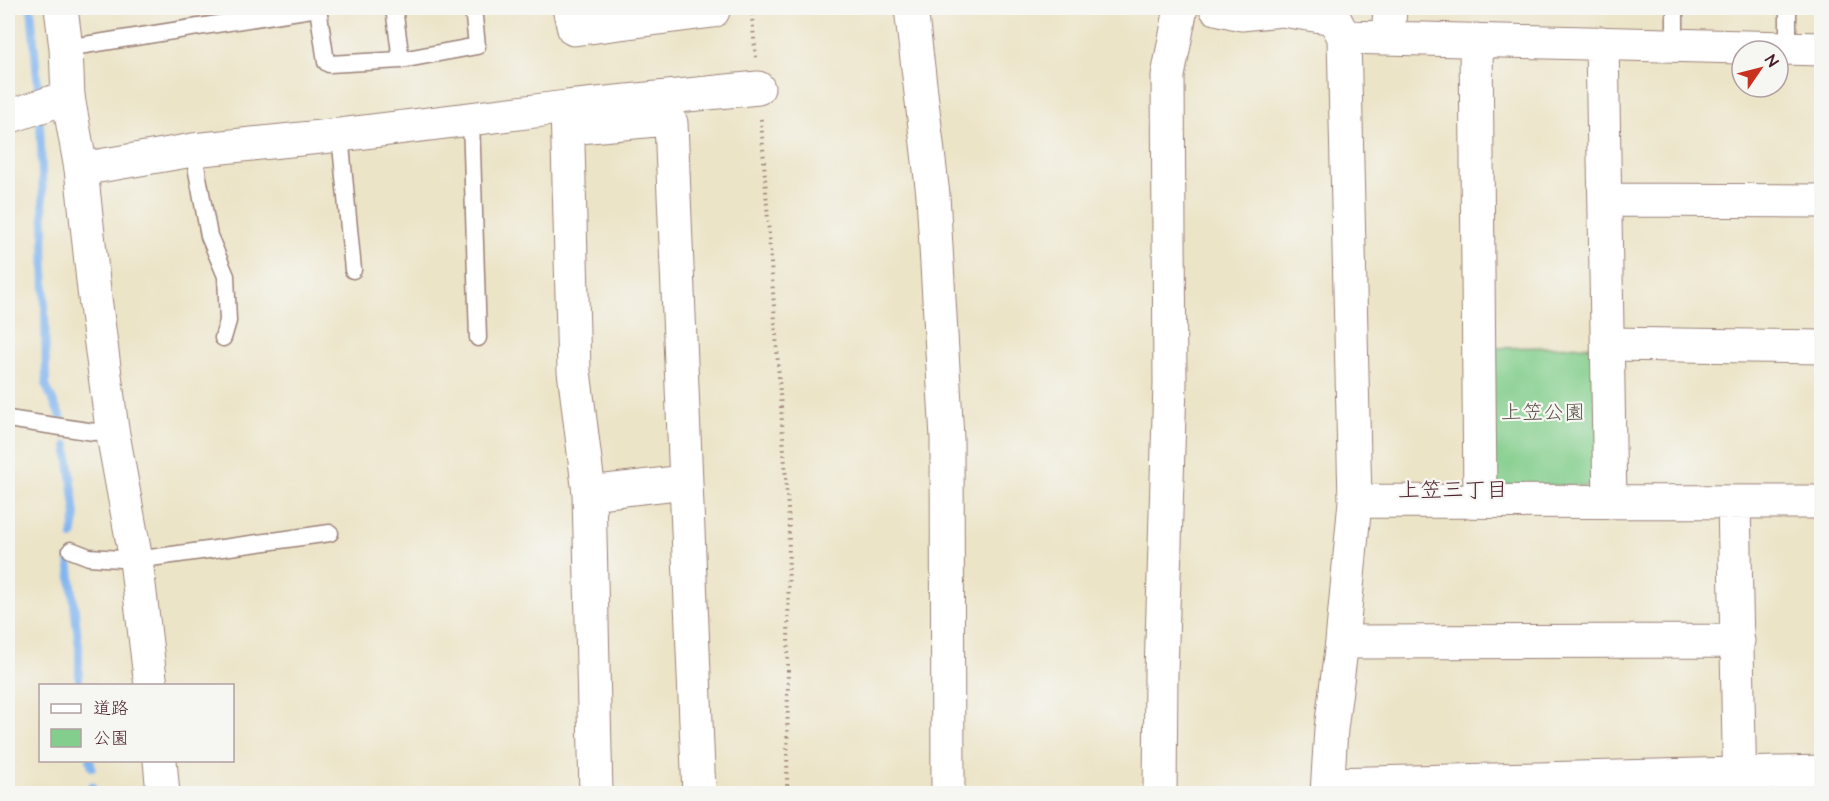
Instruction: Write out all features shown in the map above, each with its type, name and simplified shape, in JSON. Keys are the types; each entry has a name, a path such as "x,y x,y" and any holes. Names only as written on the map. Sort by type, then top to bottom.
{"street":[{"path":"61,8 66,48 68,97 81,168 112,429 136,560 151,684"},
{"path":"569,8 574,29 713,11 712,8"},
{"path":"911,8 933,195 947,438 948,794"},
{"path":"1160,794 1161,673 1170,384 1168,76 1181,8"},
{"path":"1216,8 1241,14 1282,9 1334,18 1344,37 1355,501 1342,642 1331,729 1328,789 1740,784 1821,772"},
{"path":"1344,37 1389,23 1476,40 1730,46"},
{"path":"1476,40 1480,501"},
{"path":"1602,43 1610,502"},
{"path":"1790,48 1821,49"},
{"path":"568,117 758,88"},
{"path":"8,117 68,97"},
{"path":"568,117 574,370 589,493 596,794"},
{"path":"81,168 193,150 471,119 568,117 667,119 671,123 699,794"},
{"path":"1605,200 1821,201"},
{"path":"1608,344 1821,347"},
{"path":"589,493 686,482"},
{"path":"1355,501 1821,502"},
{"path":"1734,502 1740,784"},
{"path":"1342,642 1738,641"},
{"path":"160,762 164,794"}],"lane":[{"path":"66,48 318,8 326,62 329,64 401,60 477,46 473,8"},
{"path":"394,8 401,60"},
{"path":"1675,8 1675,45"},
{"path":"1788,8 1788,39"},
{"path":"471,119 478,338"},
{"path":"340,135 353,270"},
{"path":"193,150 209,236 226,276 228,321 223,338"},
{"path":"8,419 94,432 112,429"},
{"path":"71,550 88,557 136,560 330,533"}],"path":[{"path":"751,8 789,523 787,794"}],"green space":[{"name":"上笠公園","path":"1596,346 1600,476 1593,486 1494,485 1488,348"}],"waterway":[{"path":"31,8 38,88"},
{"path":"40,123 46,386 62,420"},
{"path":"67,445 76,515 72,536"},
{"path":"69,560 79,647 79,684"},
{"path":"91,762 92,767"},
{"path":"88,794 92,786"}],"district":[{"name":"上笠三丁目","path":"1453,490"}]}
